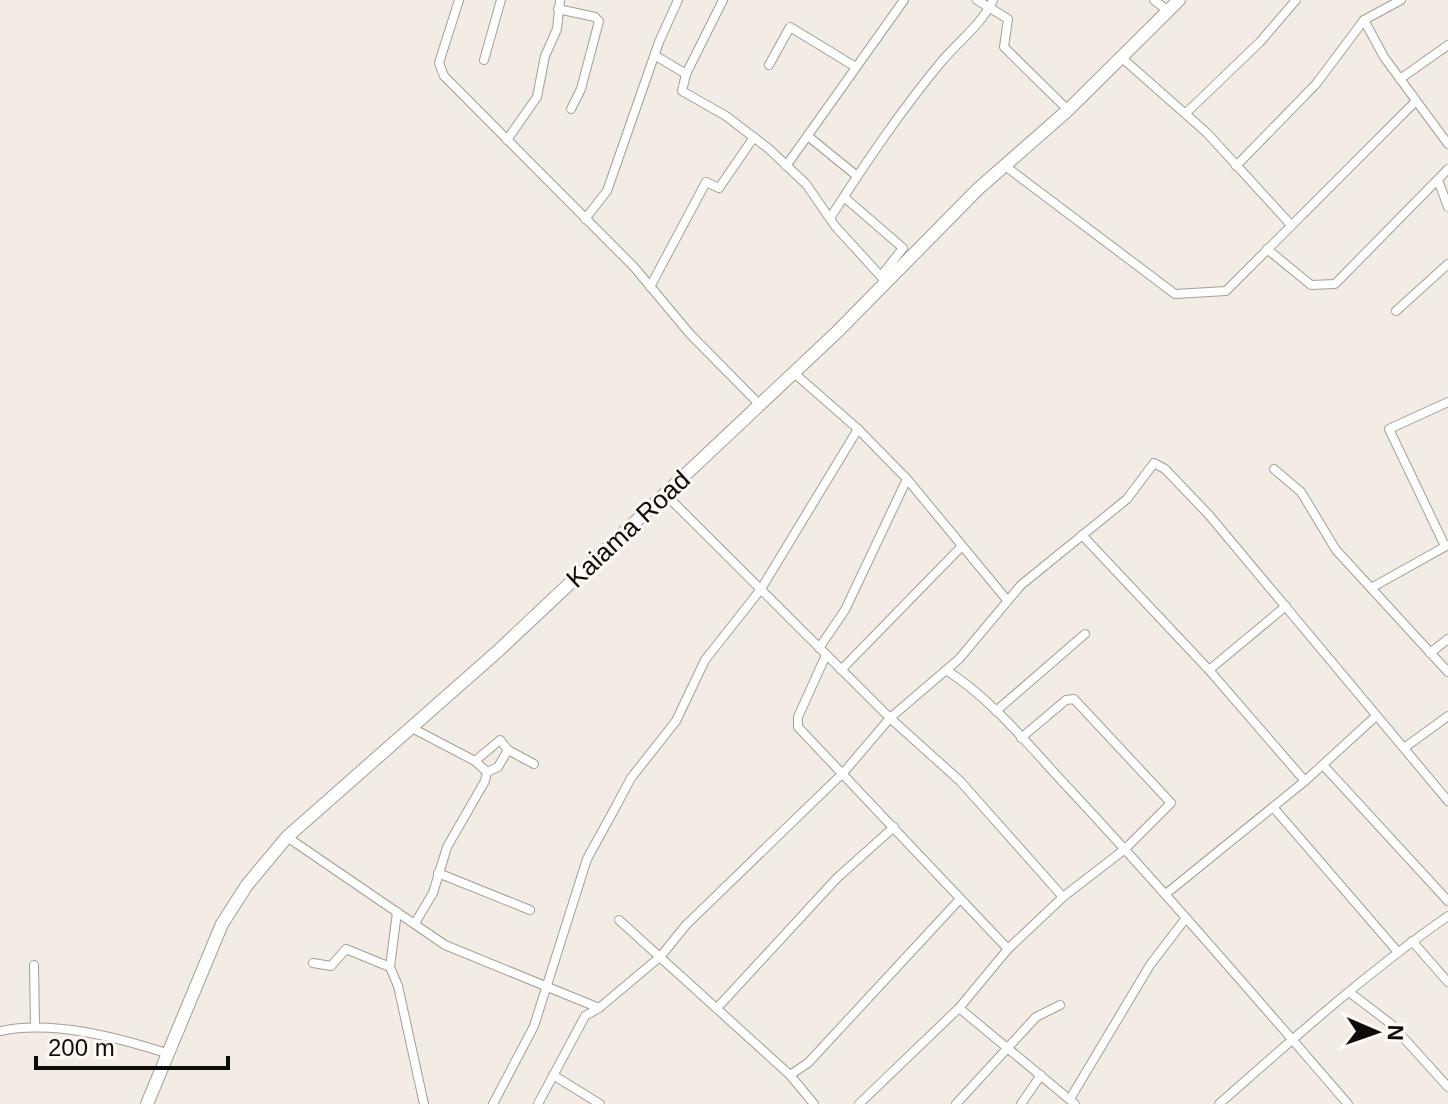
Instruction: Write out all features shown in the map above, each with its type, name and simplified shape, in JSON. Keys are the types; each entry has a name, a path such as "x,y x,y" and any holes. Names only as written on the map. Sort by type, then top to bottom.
{"highway":[{"name":"Kaiama Road","path":"147,1104 222,924 247,885 287,837 412,728 794,373 884,279 1068,110 1179,0"}],"street":[{"path":"459,0 439,63 444,76 585,219 759,404"},
{"path":"484,60 501,0"},
{"path":"585,219 607,191 678,0"},
{"path":"723,0 686,74 682,91 754,137 806,184 830,218 884,279 903,248 844,197"},
{"path":"786,166 809,137 854,66 904,0"},
{"path":"977,0 991,4 1008,19 1003,42 1006,50 1068,110"},
{"path":"1154,0 1168,11"},
{"path":"1186,113 1260,42 1296,0"},
{"path":"1236,166 1316,84 1364,20 1401,0"},
{"path":"830,218 857,176 943,60 991,4"},
{"path":"507,140 537,97 545,56 557,29 559,5 599,21 581,89 571,109"},
{"path":"1364,20 1400,79 1448,144"},
{"path":"769,65 790,27 854,66"},
{"path":"1400,79 1448,45"},
{"path":"656,56 686,74"},
{"path":"1122,58 1186,113 1291,225"},
{"path":"1005,166 1175,294 1226,291 1416,101"},
{"path":"650,287 706,182 719,188 754,137"},
{"path":"809,137 857,176"},
{"path":"1267,249 1311,285 1335,284 1448,169"},
{"path":"1438,180 1448,207"},
{"path":"1396,311 1448,264"},
{"path":"794,373 858,429 907,479 1007,600"},
{"path":"1371,588 1447,546 1389,429 1448,402"},
{"path":"493,1104 534,1026 550,986 587,859 631,778 682,711 705,660 761,589 858,429"},
{"path":"538,1104 585,1016 661,956 686,925 844,772 890,718 946,670 1021,585 1127,499 1149,466 1159,464 1209,515 1448,801"},
{"path":"1274,469 1295,486 1336,550 1448,672"},
{"path":"819,648 845,610 907,479"},
{"path":"665,494 800,625 890,718 960,781 1063,897"},
{"path":"1082,535 1209,670 1305,781"},
{"path":"841,670 962,546"},
{"path":"1209,670 1286,606"},
{"path":"996,711 1085,634"},
{"path":"1430,653 1448,639"},
{"path":"826,655 797,722 812,744 844,772 1008,949"},
{"path":"946,670 964,680 996,711 1167,893 1348,1104"},
{"path":"859,1104 959,1008 1008,949 1063,897 1125,849 1171,803 1079,703 1066,700 1021,738"},
{"path":"1167,893 1305,781 1376,716"},
{"path":"1404,748 1448,716"},
{"path":"412,728 475,761 487,772"},
{"path":"475,761 497,741 534,764"},
{"path":"415,923 433,893 438,873 487,772 498,767 508,750"},
{"path":"1323,765 1448,901"},
{"path":"1273,807 1397,951"},
{"path":"718,1007 837,878 894,827"},
{"path":"287,837 445,945 599,1008"},
{"path":"438,873 530,910"},
{"path":"790,1075 808,1063 960,899"},
{"path":"397,912 390,967 398,986 424,1104"},
{"path":"1219,1104 1290,1038 1397,951 1448,916"},
{"path":"959,1008 1073,1102 1150,965 1186,918"},
{"path":"619,920 718,1007 790,1075 814,1104"},
{"path":"1412,941 1448,982"},
{"path":"313,963 331,966 346,949 390,967"},
{"path":"34,965 35,1025"},
{"path":"1349,992 1391,1024 1448,1087"},
{"path":"956,1104 1036,1017 1060,1005"},
{"path":"0,1031 35,1025 140,1044 169,1054"},
{"path":"553,1075 600,1104"},
{"path":"1021,1104 1041,1075"},
{"path":"1228,1096 1236,1104"}]}
